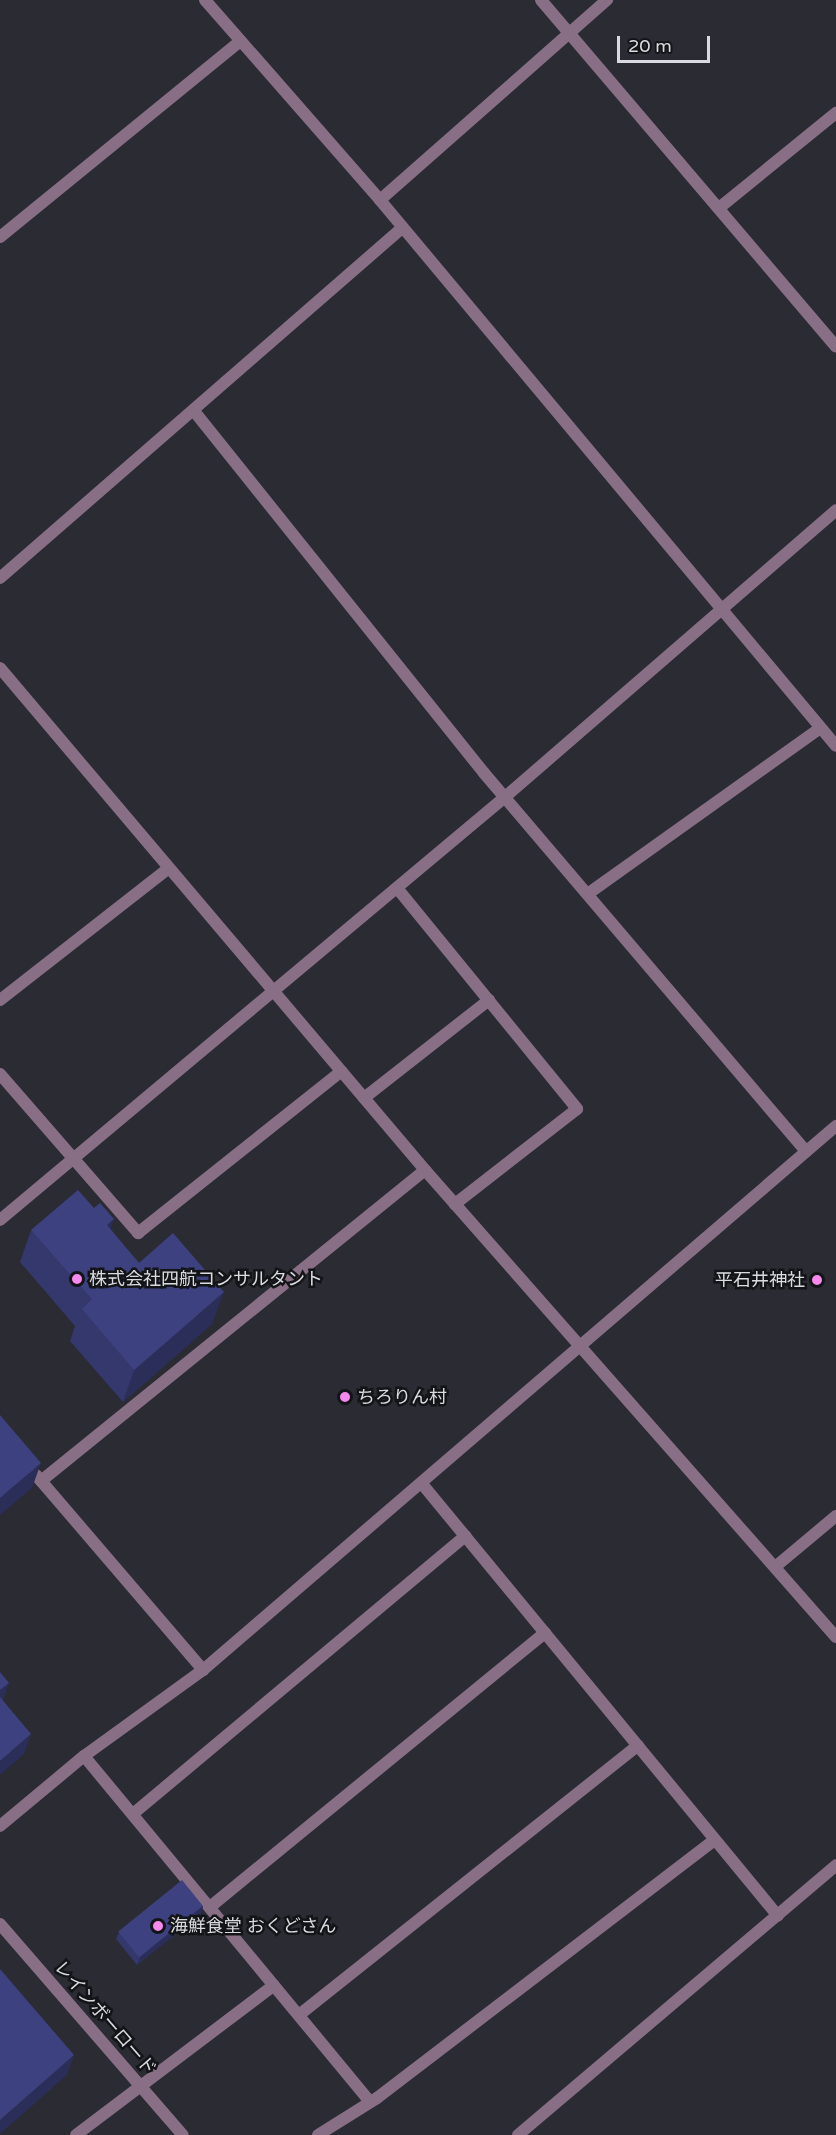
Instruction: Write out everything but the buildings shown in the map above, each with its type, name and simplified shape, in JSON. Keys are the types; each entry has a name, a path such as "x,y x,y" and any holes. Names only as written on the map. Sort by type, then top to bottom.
{"street":[{"path":"205,0 380,200 720,610 836,746"},
{"path":"541,0 836,347"},
{"path":"380,200 607,0"},
{"path":"0,237 240,41"},
{"path":"719,208 836,113"},
{"path":"0,578 402,228"},
{"path":"194,411 505,797 589,893 806,1151"},
{"path":"0,1220 505,797 836,510"},
{"path":"0,668 455,1204 581,1344 836,1637"},
{"path":"589,893 820,728"},
{"path":"0,1000 170,868"},
{"path":"397,888 577,1109 455,1204"},
{"path":"364,1098 489,1000"},
{"path":"0,1074 138,1233 342,1071"},
{"path":"0,1826 84,1756 202,1670 423,1485 581,1344 836,1126"},
{"path":"41,1481 426,1170"},
{"path":"27,1465 202,1670"},
{"path":"423,1485 778,1916"},
{"path":"775,1567 836,1516"},
{"path":"134,1813 465,1536"},
{"path":"210,1907 545,1633"},
{"path":"299,2015 638,1745"},
{"path":"84,1756 134,1813 370,2102"},
{"path":"318,2135 370,2102 715,1839"},
{"path":"518,2135 836,1865"},
{"name":"レインボーロード","path":"0,1924 183,2135"},
{"path":"76,2135 274,1985"}],"place":[{"name":"株式会社四航コンサルタント","path":"77,1279"},
{"name":"平石井神社","path":"817,1280"},
{"name":"ちろりん村","path":"345,1397"},
{"name":"海鮮食堂 おくどさん","path":"158,1926"}]}
